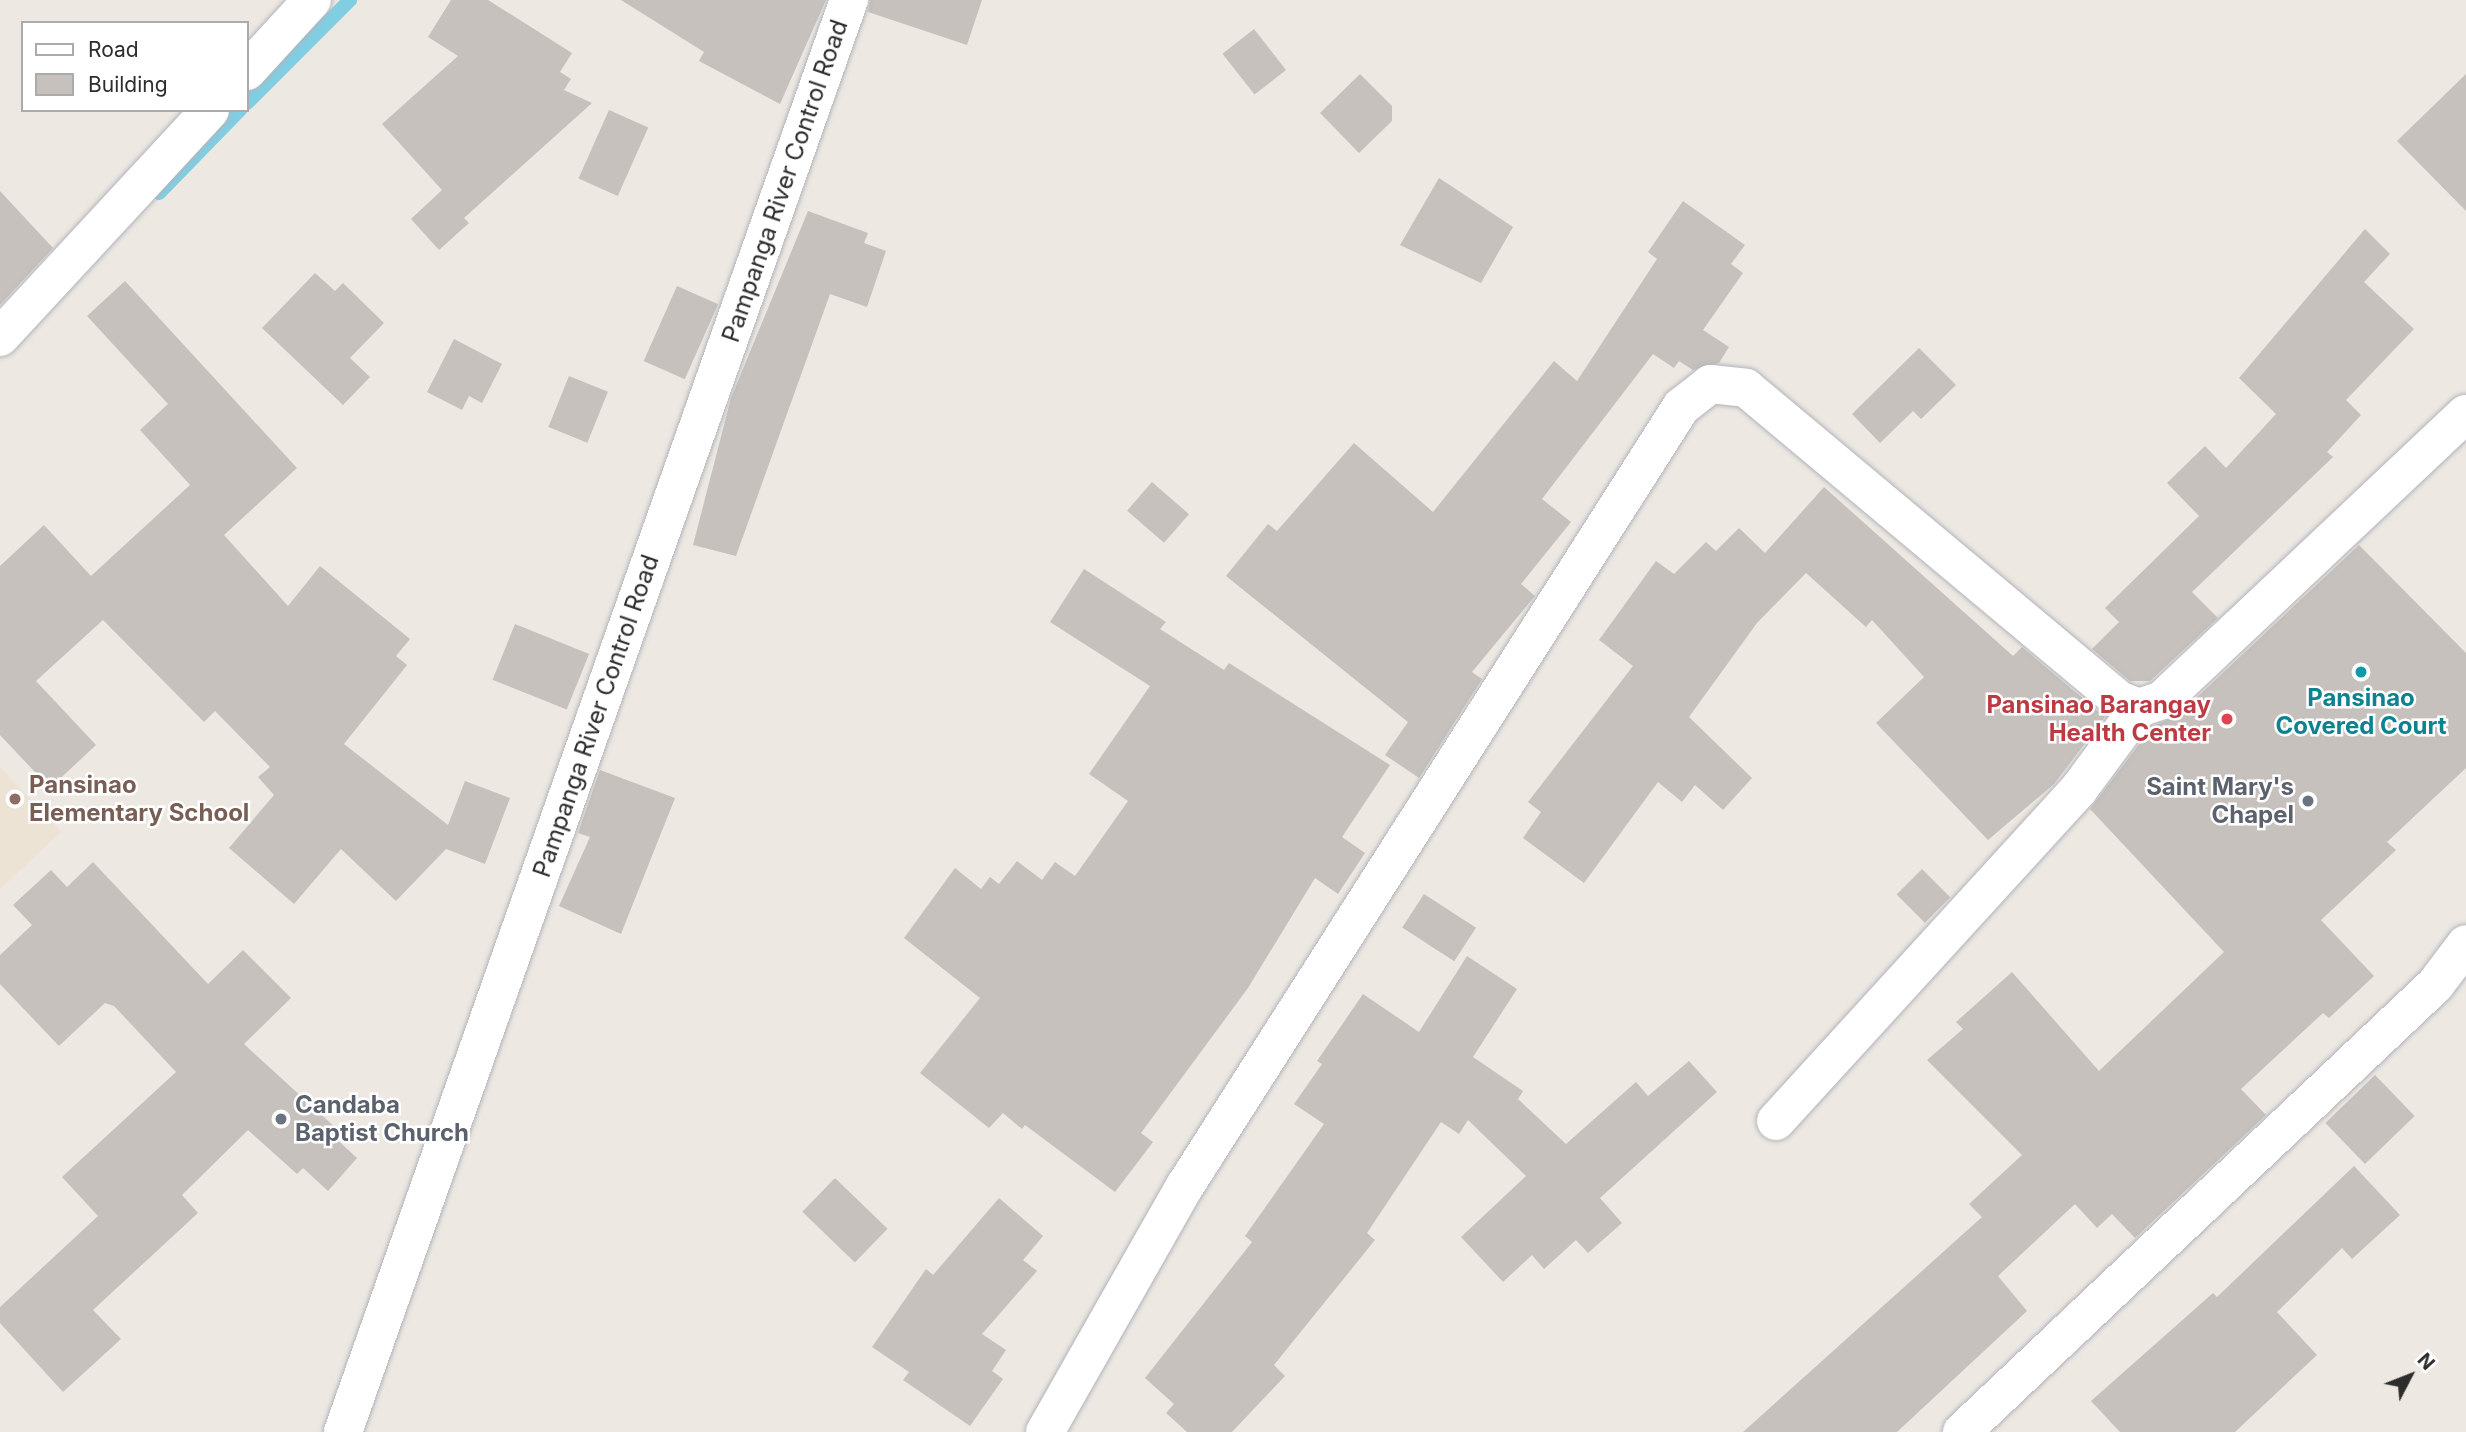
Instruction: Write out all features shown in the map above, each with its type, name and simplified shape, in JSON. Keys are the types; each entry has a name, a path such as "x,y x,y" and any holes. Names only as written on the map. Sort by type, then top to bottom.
{"street":[{"path":"248,70 312,0"},
{"name":"Pampanga River Control Road","path":"343,1432 849,0"},
{"path":"0,337 208,112"},
{"path":"1045,1432 1200,1163 1681,407 1710,384 1746,388 2119,700 2139,708"},
{"path":"1776,1121 2079,789 2139,708 2162,700 2466,414"},
{"path":"1962,1432 2435,985 2466,944"}],"shaded area":[{"name":"Pansinao Elementary School","path":"0,767 61,832 0,889"}],"building":[{"path":"451,0 488,0 572,53 560,72 571,79 564,90 592,103 464,218 469,223 439,250 411,219 442,190 382,124 458,56 428,37"},
{"path":"621,0 826,0 780,104 699,61 704,52"},
{"path":"870,0 982,0 967,45 868,12"},
{"path":"1254,29 1286,70 1254,95 1222,54"},
{"path":"1360,74 1392,106 1392,121 1359,153 1320,113"},
{"path":"2466,74 2466,211 2397,141"},
{"path":"609,110 648,127 618,196 578,179"},
{"path":"1439,178 1513,227 1481,283 1400,245"},
{"path":"0,191 53,248 0,305"},
{"path":"1683,201 1745,245 1731,264 1743,273 1703,330 1729,347 1719,363 1693,370 1679,361 1674,368 1653,354 1542,499 1571,522 1521,584 1535,596 1472,672 1482,679 1419,778 1385,755 1408,722 1226,576 1268,524 1277,531 1354,443 1433,512 1554,361 1577,381 1657,259 1648,252"},
{"path":"808,211 868,233 864,243 886,251 867,307 830,294 736,556 693,545 731,398"},
{"path":"2365,229 2390,254 2364,282 2414,329 2346,400 2361,415 2327,452 2333,457 2192,592 2218,618 2150,681 2130,681 2092,649 2119,622 2105,608 2199,516 2167,483 2205,446 2226,468 2276,414 2239,378"},
{"path":"315,273 335,291 343,283 384,323 350,358 370,377 343,405 262,328"},
{"path":"125,281 297,468 224,535 288,606 320,566 410,639 396,656 407,665 344,744 448,825 465,781 510,798 485,864 446,849 396,901 341,849 294,904 229,848 274,795 258,777 270,767 215,711 204,722 103,620 36,681 96,745 50,788 0,735 0,566 44,525 91,576 190,485 140,430 168,404 87,316"},
{"path":"677,286 718,304 685,379 644,361"},
{"path":"454,339 502,364 482,403 469,396 462,410 427,392"},
{"path":"1919,348 1956,385 1921,419 1913,411 1880,443 1852,414"},
{"path":"569,376 608,392 587,443 548,427"},
{"path":"1152,482 1189,514 1164,543 1127,511"},
{"path":"1824,487 2013,656 2022,647 2105,717 2054,784 1988,840 1876,723 1924,677 1872,620 1866,627 1806,573 1757,623 1689,717 1752,778 1723,810 1695,785 1682,802 1658,782 1584,883 1523,838 1541,812 1528,802 1633,666 1599,640 1656,561 1674,574 1706,542 1716,551 1739,528 1765,553"},
{"path":"2359,545 2466,653 2466,768 2387,842 2396,850 2321,920 2374,976 2329,1018 2323,1013 2241,1089 2266,1115 2135,1238 2112,1214 2097,1228 2075,1204 1998,1276 2027,1311 1897,1432 1743,1432 1982,1217 1969,1204 2022,1155 1927,1060 1963,1029 1956,1022 2012,972 2099,1071 2224,952 2090,809 2153,726 2177,716"},
{"path":"1084,569 1166,622 1160,629 1224,670 1229,663 1390,765 1342,837 1365,853 1338,894 1315,878 1248,988 1141,1133 1153,1142 1115,1192 1025,1125 1022,1129 1003,1113 989,1128 920,1073 980,998 904,938 955,868 981,889 990,877 999,884 1017,861 1042,880 1055,862 1075,876 1128,801 1089,774 1150,686 1050,622"},
{"path":"515,624 589,654 567,710 493,680"},
{"path":"600,770 675,798 621,934 559,906 590,837 578,833"},
{"path":"93,862 208,984 243,950 291,998 244,1044 338,1130 332,1135 357,1158 328,1191 303,1168 297,1174 248,1130 182,1195 198,1213 93,1310 121,1339 63,1392 0,1323 0,1307 98,1216 62,1177 176,1072 114,1006 105,1003 59,1046 0,984 0,955 32,925 13,905 51,870 67,887"},
{"path":"1922,869 1950,897 1925,923 1897,894"},
{"path":"1424,894 1476,928 1454,961 1402,928"},
{"path":"1467,956 1517,989 1473,1057 1523,1091 1518,1099 1566,1144 1636,1082 1648,1096 1689,1061 1717,1092 1600,1198 1622,1223 1588,1253 1576,1240 1544,1269 1532,1255 1503,1282 1461,1237 1526,1176 1468,1120 1459,1134 1441,1122 1367,1233 1375,1240 1274,1365 1285,1376 1232,1432 1187,1432 1166,1413 1174,1404 1145,1378 1252,1242 1245,1236 1324,1124 1294,1104 1322,1064 1317,1061 1363,994 1419,1032"},
{"path":"2375,1075 2415,1116 2365,1164 2325,1123"},
{"path":"2354,1166 2400,1215 2352,1259 2342,1248 2277,1312 2317,1355 2235,1432 2120,1432 2091,1401 2213,1293 2217,1297"},
{"path":"835,1178 888,1229 855,1263 802,1212"},
{"path":"999,1198 1043,1236 1023,1260 1037,1271 982,1334 1006,1350 992,1371 1003,1379 970,1426 903,1380 909,1372 872,1347 926,1269 933,1275"}],"waterway":[{"path":"248,102 350,0"},
{"path":"159,193 238,112"}],"place":[{"name":"Pansinao Covered Court","path":"2361,672"},
{"name":"Pansinao Barangay Health Center","path":"2227,719"},
{"name":"Pansinao Elementary School","path":"15,799"},
{"name":"Saint Mary's Chapel","path":"2308,801"},
{"name":"Candaba Baptist Church","path":"281,1119"}]}
